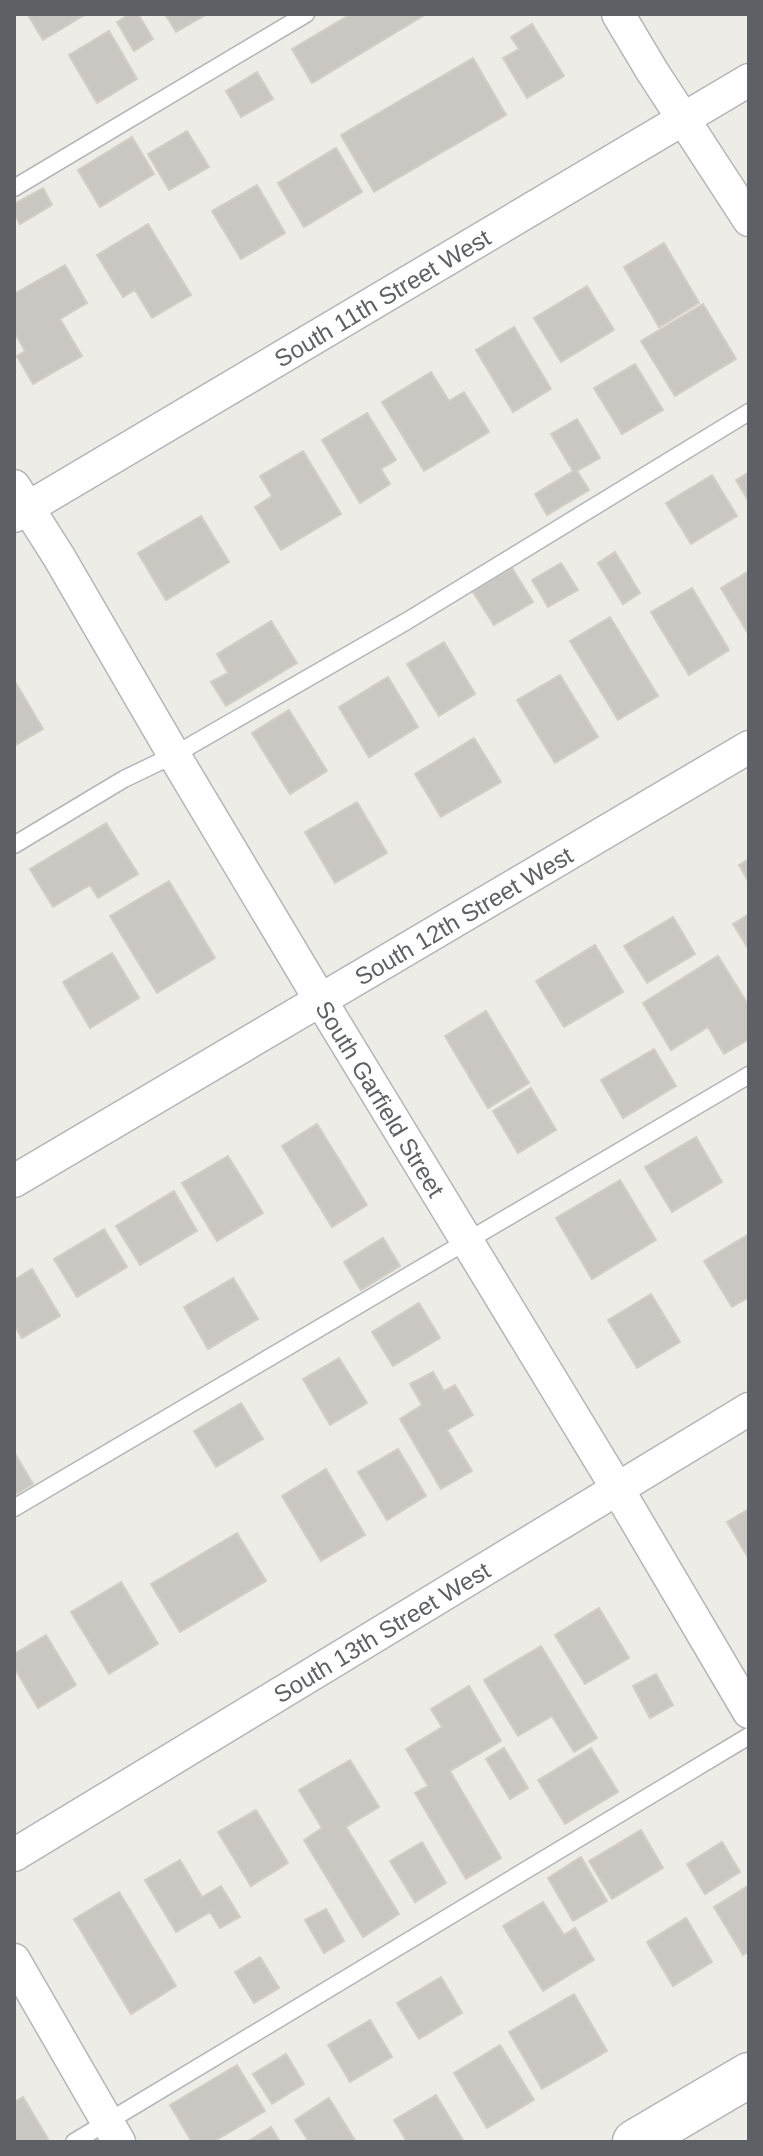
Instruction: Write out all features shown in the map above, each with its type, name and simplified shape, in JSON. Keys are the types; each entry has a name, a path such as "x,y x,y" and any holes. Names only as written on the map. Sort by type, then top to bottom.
{"main road":[{"path":"635,2142 749,2075"}],"street":[{"path":"618,14 749,220"},
{"name":"South 11th Street West","path":"18,503 749,80"},
{"name":"South Garfield Street","path":"18,503 59,557 174,755 749,1712"},
{"name":"South 12th Street West","path":"14,1181 749,747"},
{"name":"South 13th Street West","path":"14,1855 749,1409"},
{"path":"14,1960 113,2132"}],"lane":[{"path":"14,188 306,14"},
{"path":"14,845 124,779 174,755 407,621 749,412"},
{"path":"14,1508 749,1075"},
{"path":"74,2142 113,2132 749,1736"}],"building":[{"path":"30,14 86,14 43,40"},
{"path":"130,14 138,14 153,39 134,51 117,22"},
{"path":"165,14 207,14 176,32"},
{"path":"351,14 426,14 312,83 292,49"},
{"path":"532,24 564,76 527,98 503,58 519,49 511,37"},
{"path":"109,31 137,79 97,103 69,55"},
{"path":"473,58 506,115 374,192 341,135"},
{"path":"257,72 273,99 241,117 226,91"},
{"path":"187,131 209,167 169,190 148,154"},
{"path":"132,137 154,174 100,207 78,170"},
{"path":"336,148 362,192 304,227 278,183"},
{"path":"257,185 285,233 241,259 212,211"},
{"path":"43,188 52,205 20,224 14,213 14,204"},
{"path":"148,224 191,295 152,318 135,290 123,297 97,255"},
{"path":"664,243 699,303 659,327 624,267"},
{"path":"65,265 87,303 60,319 82,356 33,384 17,356 25,351 14,331 14,294"},
{"path":"587,286 614,330 561,362 534,318"},
{"path":"703,304 736,359 675,396 641,341"},
{"path":"514,327 551,389 513,412 476,350"},
{"path":"635,364 663,410 622,434 594,388"},
{"path":"431,372 449,401 464,392 489,432 424,471 382,402"},
{"path":"367,413 396,460 381,469 390,484 360,503 322,440"},
{"path":"577,419 600,458 577,471 589,490 547,515 535,494 573,471 551,434"},
{"path":"303,451 341,514 281,550 255,507 272,496 260,476"},
{"path":"749,472 749,502 736,480"},
{"path":"712,475 737,516 691,544 666,503"},
{"path":"201,516 229,562 166,600 138,553"},
{"path":"615,552 640,593 623,604 598,563"},
{"path":"561,563 578,590 548,607 532,580"},
{"path":"512,568 533,602 494,625 473,592"},
{"path":"749,571 749,635 721,588"},
{"path":"692,588 729,650 689,675 651,612"},
{"path":"610,617 658,696 618,720 570,641"},
{"path":"271,621 297,663 226,706 211,682 228,673 217,654"},
{"path":"444,642 475,694 439,716 407,664"},
{"path":"560,675 598,737 555,763 517,700"},
{"path":"388,677 418,727 369,757 339,707"},
{"path":"14,680 43,729 14,746"},
{"path":"289,710 327,771 290,794 252,733"},
{"path":"474,738 501,782 441,817 415,774"},
{"path":"357,802 387,853 335,883 305,832"},
{"path":"106,823 138,874 98,898 90,885 53,907 30,869"},
{"path":"749,859 749,883 739,865"},
{"path":"169,881 215,958 157,993 110,916"},
{"path":"749,914 749,950 733,924"},
{"path":"673,917 695,954 647,983 624,946"},
{"path":"595,945 623,992 564,1027 536,981"},
{"path":"112,953 139,998 90,1028 63,982"},
{"path":"718,956 749,1006 749,1039 724,1054 708,1027 671,1050 643,1003"},
{"path":"486,1011 529,1083 488,1108 445,1036"},
{"path":"654,1049 676,1086 623,1118 601,1080"},
{"path":"531,1088 556,1130 518,1153 493,1111"},
{"path":"317,1124 367,1205 332,1227 282,1146"},
{"path":"696,1137 722,1182 672,1212 645,1167"},
{"path":"228,1156 263,1213 217,1241 182,1183"},
{"path":"620,1180 656,1240 592,1279 556,1218"},
{"path":"174,1191 197,1231 140,1265 116,1226"},
{"path":"104,1229 127,1267 77,1297 54,1259"},
{"path":"749,1234 749,1297 732,1307 704,1261"},
{"path":"383,1238 400,1266 361,1290 344,1262"},
{"path":"32,1269 60,1316 22,1338 14,1325 14,1280"},
{"path":"233,1278 258,1319 208,1349 184,1307"},
{"path":"651,1294 680,1342 637,1368 608,1320"},
{"path":"419,1303 440,1338 393,1366 372,1332"},
{"path":"339,1358 367,1403 330,1425 303,1379"},
{"path":"433,1372 444,1391 455,1385 473,1415 447,1430 472,1471 441,1489 400,1419 422,1405 410,1384"},
{"path":"241,1403 263,1439 216,1467 194,1431"},
{"path":"398,1449 426,1496 387,1520 358,1472"},
{"path":"14,1452 33,1484 14,1495"},
{"path":"326,1469 365,1535 321,1561 282,1496"},
{"path":"749,1509 749,1559 727,1522"},
{"path":"237,1533 266,1581 180,1632 151,1584"},
{"path":"121,1582 158,1644 109,1674 71,1612"},
{"path":"599,1608 629,1658 585,1684 555,1635"},
{"path":"46,1635 76,1685 38,1708 14,1667 14,1654"},
{"path":"541,1646 597,1738 574,1752 552,1716 518,1736 484,1680"},
{"path":"656,1674 673,1705 650,1718 633,1686"},
{"path":"469,1686 501,1741 450,1771 501,1858 466,1879 415,1793 428,1786 406,1749 442,1727 431,1709"},
{"path":"504,1748 528,1788 510,1799 486,1759"},
{"path":"591,1748 618,1792 565,1824 538,1780"},
{"path":"350,1760 379,1807 346,1827 399,1914 363,1937 304,1840 322,1828 299,1790"},
{"path":"256,1810 288,1863 251,1886 218,1832"},
{"path":"641,1830 663,1868 612,1899 589,1861"},
{"path":"422,1842 446,1883 415,1902 390,1861"},
{"path":"722,1842 740,1872 705,1894 687,1864"},
{"path":"581,1857 607,1901 573,1921 548,1878"},
{"path":"180,1860 202,1897 221,1886 240,1917 220,1928 210,1912 176,1932 145,1880"},
{"path":"749,1885 749,1951 743,1955 714,1907"},
{"path":"119,1892 176,1986 131,2014 74,1919"},
{"path":"543,1902 564,1935 575,1928 594,1960 543,1991 503,1926"},
{"path":"326,1909 344,1941 324,1953 305,1920"},
{"path":"686,1918 712,1962 673,1986 647,1942"},
{"path":"260,1957 279,1988 254,2003 235,1972"},
{"path":"441,1977 462,2013 419,2039 397,2003"},
{"path":"574,1994 607,2051 542,2089 509,2032"},
{"path":"370,2020 392,2057 350,2082 328,2045"},
{"path":"500,2045 534,2100 487,2128 454,2073"},
{"path":"286,2054 304,2084 272,2104 253,2074"},
{"path":"237,2065 265,2111 213,2142 192,2142 170,2105"},
{"path":"436,2095 464,2142 407,2142 394,2120"},
{"path":"23,2097 48,2139 43,2142 14,2142 14,2102"},
{"path":"329,2098 356,2142 309,2142 295,2120"},
{"path":"271,2127 280,2142 247,2142"}]}
